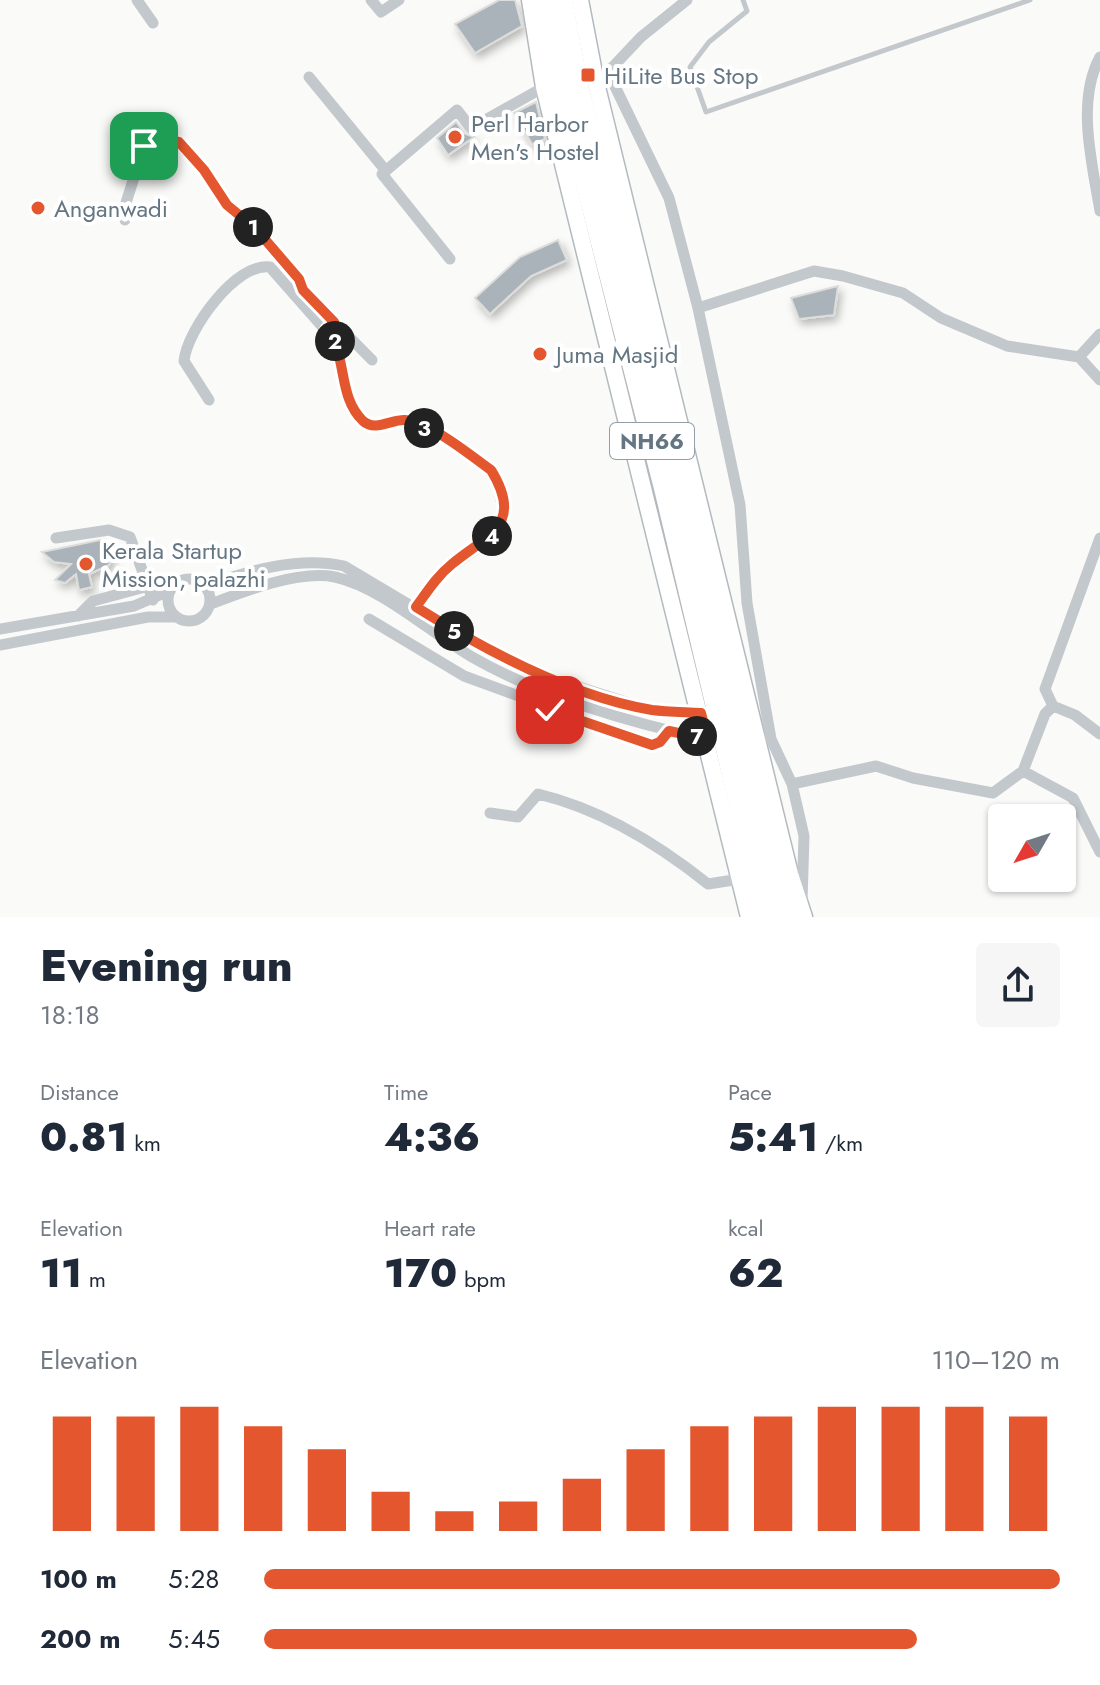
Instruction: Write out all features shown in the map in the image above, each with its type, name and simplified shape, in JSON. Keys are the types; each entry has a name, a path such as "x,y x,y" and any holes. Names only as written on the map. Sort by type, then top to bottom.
{"highway":[{"name":"NH66","path":"544,0 563,94 664,488 759,881 797,914"},
{"name":"NH66","path":"562,0 579,89 682,486 766,917"}],"street":[{"path":"137,0 153,23"},
{"path":"371,0 381,12 399,0"},
{"path":"530,0 544,87 701,713 759,881 749,917"},
{"path":"580,0 599,98 790,874 797,914"},
{"path":"687,0 641,37 608,72 669,198 698,308 740,505 747,603 771,739 792,784 804,836 797,914"},
{"path":"1100,57 1089,78 1088,115 1100,211"},
{"path":"309,77 386,171"},
{"path":"450,259 382,174 457,110 471,128 544,87"},
{"path":"125,220 124,209 144,146 159,139 179,142 204,170 227,205 256,229 299,279 303,290 331,326 349,398 363,420 372,425 405,420 440,435 491,470 496,478 503,509 502,523 492,537 447,569 416,607"},
{"path":"209,400 189,373 184,361 185,349 193,331 224,292 247,271 259,265 270,267 331,326 372,360"},
{"path":"698,308 814,271 903,293 941,318 1007,346 1079,357 1100,380"},
{"path":"1079,357 1100,334"},
{"path":"56,538 109,530 130,537 153,600"},
{"path":"1100,538 1045,689 1053,706 1075,715 1100,734"},
{"path":"0,629 153,600 186,579 205,586 281,566 324,562 344,566 480,647 560,681 651,710 701,713"},
{"path":"0,645 148,617 196,620 211,604 246,590 282,582 334,577 372,593 474,658 608,715 708,739"},
{"path":"78,616 93,601 149,586"},
{"path":"205,586 211,604"},
{"path":"169,591 168,605 176,617"},
{"path":"369,619 464,676 550,710 652,745 660,742 669,731"},
{"path":"792,784 876,766 913,778 993,793 1023,771 1045,714 1053,706"},
{"path":"1023,771 1073,798 1100,852"},
{"path":"490,813 518,817 538,794 562,800 586,808 671,854 708,884 759,881"}],"lane":[{"path":"743,0 747,11 709,42 690,67 706,112 1030,0"}],"building":[{"path":"499,0 515,0 522,26 475,53 455,24"},
{"path":"536,102 545,139 532,144 514,113"},
{"path":"456,122 465,134 474,137 448,155 437,138"},
{"path":"558,240 567,260 531,276 490,314 475,298 520,257"},
{"path":"838,286 834,315 799,319 791,298"},
{"name":"Kerala Startup Mission, palazhi","path":"100,540 112,555 109,565 89,574 92,587 79,590 76,574 65,583 55,580 71,564 54,562 42,552"}],"place":[{"name":"HiLite Bus Stop","path":"588,75"},
{"name":"Perl Harbor Men's Hostel","path":"455,137"},
{"name":"Anganwadi","path":"38,208"},
{"name":"Juma Masjid","path":"540,354"},
{"name":"Kerala Startup Mission, palazhi","path":"86,564"}],"route":[{"path":"144,146 159,139 179,142 204,170 227,205 256,229 299,279 303,290 334,322 327,330 341,354 344,383 354,408 367,424 405,420 440,435 491,470 496,478 503,509 502,523 492,537 452,563 416,607 480,647 560,681 651,710 701,713 708,739 669,731 660,742 652,745 550,710"}]}
